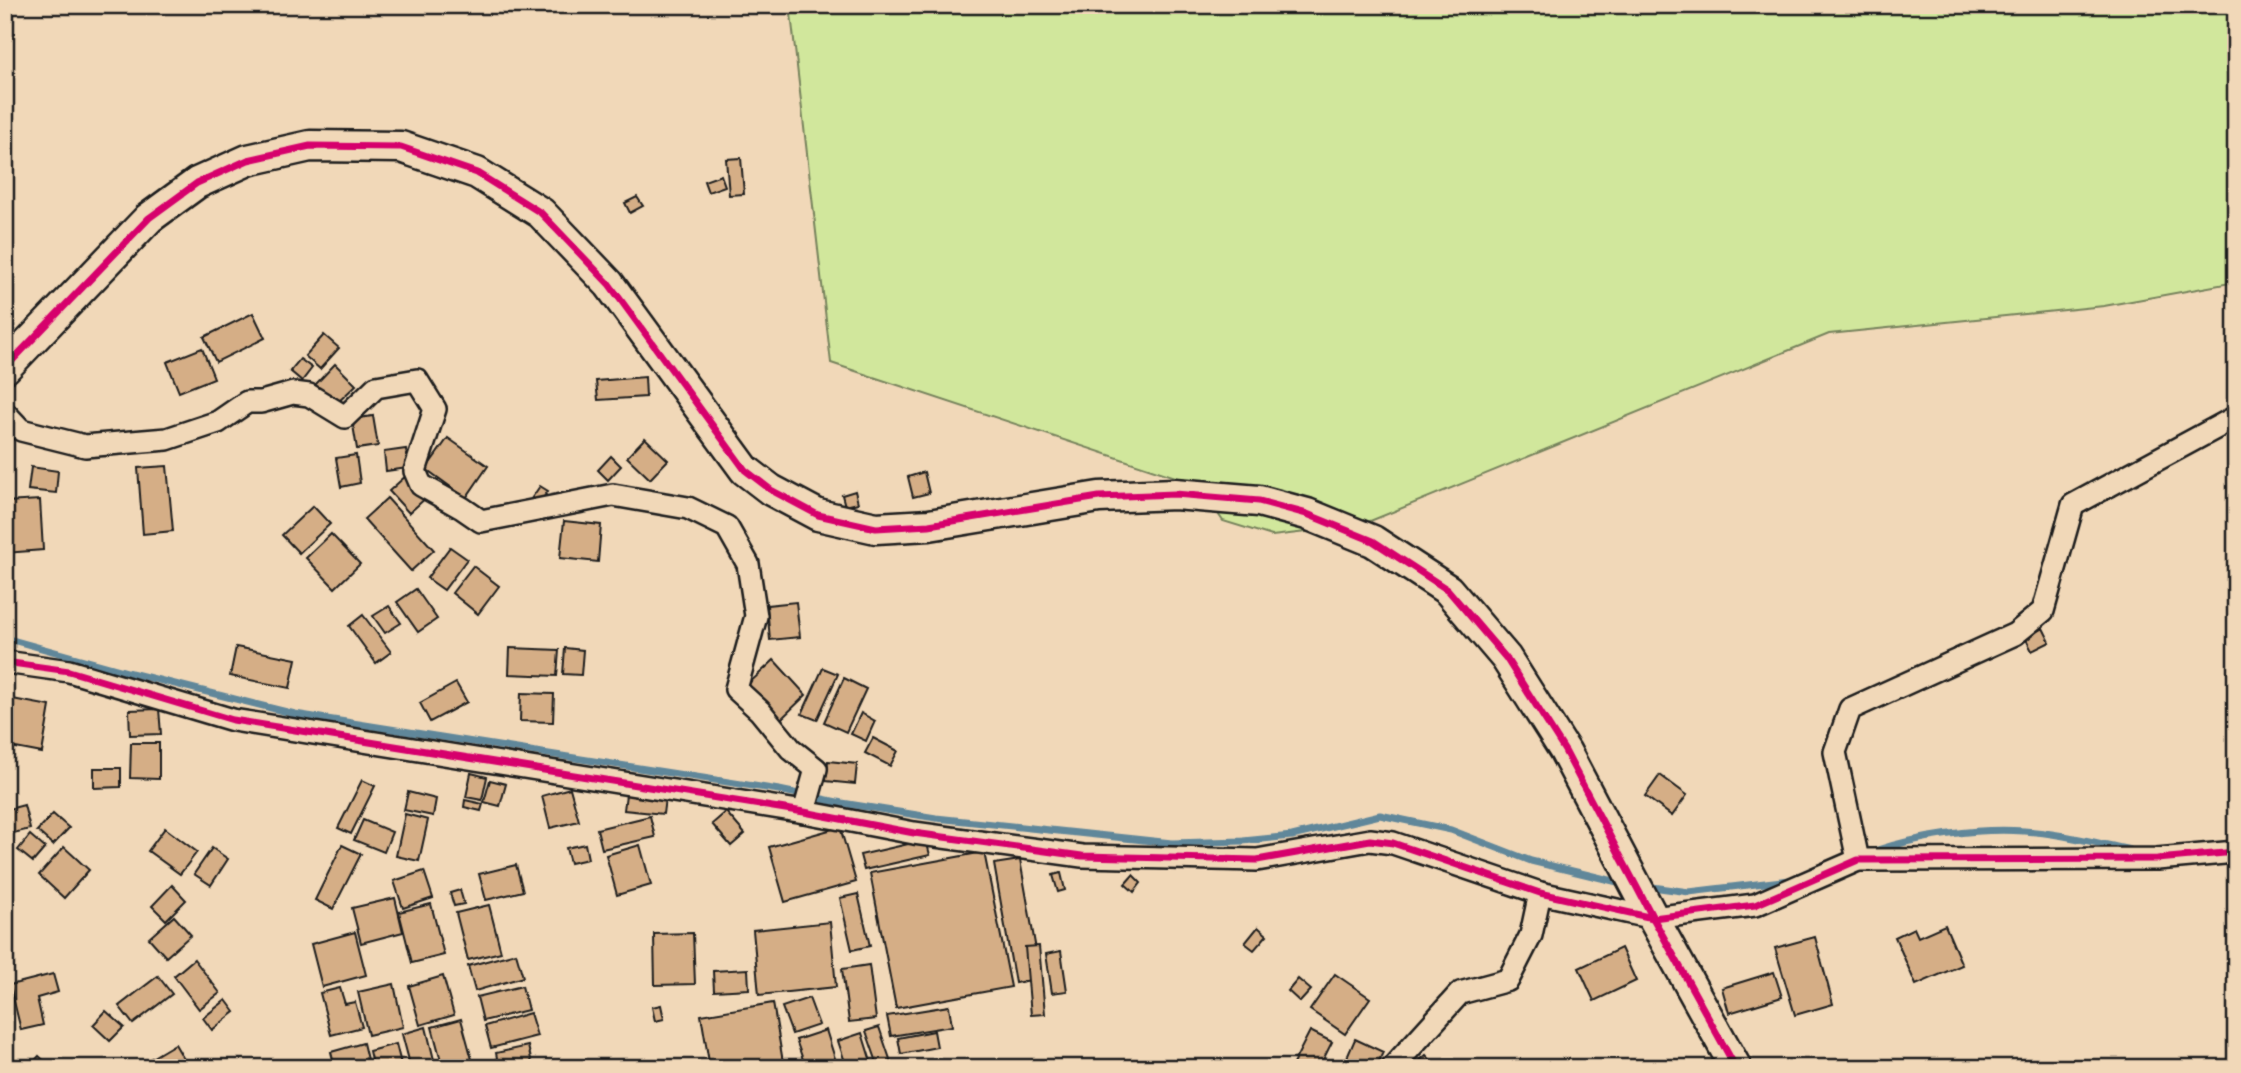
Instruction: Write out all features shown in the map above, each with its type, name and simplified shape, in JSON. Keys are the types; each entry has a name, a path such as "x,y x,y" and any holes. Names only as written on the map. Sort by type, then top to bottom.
{"street":[{"path":"5,368 149,218 197,183 248,160 310,146 401,147 465,168 541,213 609,284 746,470 771,490 818,515 876,528 929,526 1099,497 1175,494 1259,501 1307,514 1373,541 1448,590 1506,658 1565,751 1736,1068"},
{"path":"5,413 21,430 85,446 167,439 218,422 234,408 247,402 261,402 293,393 309,395 345,417 376,387 416,380 435,409 415,471 421,485 481,521 613,495 688,508 727,527 748,564 756,616 736,689 760,711 790,750 816,769 804,812"},
{"path":"1858,860 1835,752 1850,709 2015,634 2043,611 2073,505 2236,417"},
{"path":"5,662 69,671 233,720 804,812 914,833 1082,856 1257,860 1370,840 1393,843 1540,893 1653,918 1755,905 1858,860 2157,859 2236,852"},
{"path":"1392,1068 1460,993 1508,980 1531,935 1540,893"}],"green space":[{"path":"790,5 2236,5 2236,282 2104,306 1829,334 1358,526 1272,536 1223,521 1197,484 831,363"}],"building":[{"path":"741,158 744,194 729,195 726,159"},
{"path":"721,175 725,186 708,192 704,181"},
{"path":"637,197 643,206 630,213 625,203"},
{"path":"253,313 265,338 216,362 204,337"},
{"path":"324,335 339,348 320,369 305,356"},
{"path":"202,348 214,378 179,392 167,362"},
{"path":"300,359 312,368 302,381 290,371"},
{"path":"335,364 356,385 335,405 315,385"},
{"path":"645,377 646,397 598,400 596,381"},
{"path":"373,416 378,446 357,449 352,419"},
{"path":"448,438 488,466 466,498 426,469"},
{"path":"645,438 668,460 650,479 627,457"},
{"path":"406,449 408,468 386,471 384,452"},
{"path":"356,455 360,483 341,487 336,458"},
{"path":"611,456 621,466 608,480 598,470"},
{"path":"167,466 173,531 143,534 138,468"},
{"path":"31,467 58,471 56,493 28,490"},
{"path":"924,472 929,493 913,497 908,477"},
{"path":"407,475 427,497 409,513 389,491"},
{"path":"540,486 548,491 538,505 531,499"},
{"path":"855,491 858,503 845,506 842,495"},
{"path":"387,498 434,550 411,571 364,519"},
{"path":"40,500 43,550 5,553 5,502"},
{"path":"313,506 330,524 299,553 282,535"},
{"path":"564,521 601,525 598,562 560,558"},
{"path":"331,534 360,564 335,588 306,558"},
{"path":"450,547 467,559 444,590 427,578"},
{"path":"473,566 499,586 478,614 452,593"},
{"path":"416,589 437,619 418,632 397,602"},
{"path":"796,602 800,637 770,640 767,605"},
{"path":"389,606 401,623 385,633 373,616"},
{"path":"363,615 391,652 376,663 349,626"},
{"path":"2043,628 2050,642 2032,651 2025,637"},
{"path":"236,647 296,659 290,688 230,676"},
{"path":"510,648 559,650 557,676 509,674"},
{"path":"565,648 583,650 581,675 563,674"},
{"path":"774,660 806,695 780,720 747,685"},
{"path":"823,668 838,674 817,720 802,714"},
{"path":"844,678 866,689 846,732 824,722"},
{"path":"456,683 467,702 430,722 420,703"},
{"path":"521,693 554,694 553,722 520,721"},
{"path":"7,698 50,706 42,753 5,746"},
{"path":"159,709 161,734 130,735 129,710"},
{"path":"861,713 875,721 866,741 851,734"},
{"path":"873,738 898,751 890,766 865,753"},
{"path":"131,743 159,743 159,779 130,778"},
{"path":"828,761 857,764 855,784 826,781"},
{"path":"94,768 121,768 121,787 94,788"},
{"path":"471,773 487,777 482,800 466,797"},
{"path":"1660,775 1687,795 1672,816 1645,796"},
{"path":"362,780 375,786 351,834 338,828"},
{"path":"490,780 506,784 500,806 484,802"},
{"path":"570,788 579,821 550,828 542,796"},
{"path":"408,792 436,799 433,816 404,810"},
{"path":"626,794 665,798 663,814 624,810"},
{"path":"465,800 483,804 481,811 464,807"},
{"path":"24,805 30,829 5,835 5,810"},
{"path":"726,812 745,834 731,846 712,824"},
{"path":"53,814 69,828 53,845 37,831"},
{"path":"405,814 428,820 419,861 396,856"},
{"path":"650,816 655,837 602,849 597,829"},
{"path":"363,820 392,832 384,852 354,840"},
{"path":"840,827 856,882 785,902 769,847"},
{"path":"165,828 197,852 180,874 148,851"},
{"path":"30,835 45,848 33,862 18,850"},
{"path":"926,840 930,855 864,870 860,855"},
{"path":"585,844 588,859 570,863 566,848"},
{"path":"342,845 361,854 333,909 315,900"},
{"path":"640,845 651,885 617,895 606,855"},
{"path":"64,847 89,870 64,898 39,875"},
{"path":"212,848 228,859 211,885 194,874"},
{"path":"984,852 1011,987 896,1008 870,873"},
{"path":"1020,860 1041,978 1015,983 994,864"},
{"path":"516,865 523,891 486,900 479,874"},
{"path":"424,871 433,898 403,908 394,881"},
{"path":"1061,873 1065,890 1058,892 1053,875"},
{"path":"1133,875 1141,883 1134,892 1125,884"},
{"path":"172,885 186,900 166,920 152,906"},
{"path":"460,890 464,904 454,906 450,893"},
{"path":"858,894 870,946 852,950 840,898"},
{"path":"395,898 403,932 361,943 352,908"},
{"path":"431,904 444,955 412,963 399,912"},
{"path":"489,905 501,952 468,960 456,913"},
{"path":"174,916 191,935 166,957 149,938"},
{"path":"830,922 836,987 759,995 753,930"},
{"path":"1945,925 1962,965 1916,985 1895,937 1914,928 1918,937"},
{"path":"1258,927 1267,935 1254,950 1245,943"},
{"path":"355,932 366,975 322,987 311,944"},
{"path":"693,933 695,984 655,985 654,934"},
{"path":"1815,937 1833,1004 1795,1015 1775,948"},
{"path":"1039,946 1045,1014 1031,1015 1025,947"},
{"path":"1621,948 1636,981 1594,1001 1579,968"},
{"path":"1061,951 1067,991 1052,993 1046,954"},
{"path":"516,953 523,977 475,991 468,966"},
{"path":"194,959 220,993 199,1009 174,976"},
{"path":"869,965 876,1019 849,1022 842,969"},
{"path":"748,969 749,989 714,991 713,971"},
{"path":"1774,972 1782,997 1729,1013 1722,988"},
{"path":"53,974 58,992 37,998 43,1025 21,1030 10,985"},
{"path":"1335,974 1370,998 1345,1034 1310,1010"},
{"path":"158,976 172,994 133,1024 119,1006"},
{"path":"443,976 454,1015 420,1025 409,986"},
{"path":"1298,979 1311,990 1300,1002 1288,991"},
{"path":"394,984 403,1027 368,1035 358,992"},
{"path":"522,986 528,1010 483,1021 477,997"},
{"path":"340,988 345,1004 355,1002 362,1027 331,1035 320,993"},
{"path":"809,998 819,1025 792,1034 782,1007"},
{"path":"226,1000 235,1012 212,1030 203,1018"},
{"path":"773,1003 783,1062 750,1068 710,1068 701,1015"},
{"path":"661,1005 664,1019 655,1021 652,1007"},
{"path":"949,1006 952,1026 891,1036 887,1016"},
{"path":"106,1011 124,1027 110,1041 93,1025"},
{"path":"530,1013 537,1036 491,1048 485,1026"},
{"path":"461,1019 473,1063 443,1068 432,1027"},
{"path":"426,1027 436,1068 411,1068 402,1034"},
{"path":"879,1027 893,1068 879,1068 866,1031"},
{"path":"826,1030 838,1068 806,1068 796,1040"},
{"path":"934,1031 937,1047 901,1054 898,1038"},
{"path":"1310,1031 1332,1042 1319,1068 1291,1068"},
{"path":"862,1033 873,1068 847,1068 838,1041"},
{"path":"1355,1039 1383,1052 1376,1068 1363,1068 1346,1060"},
{"path":"363,1043 369,1068 335,1068 331,1052"},
{"path":"175,1044 189,1068 146,1068 143,1063"},
{"path":"396,1044 402,1068 373,1068 369,1051"},
{"path":"528,1046 533,1068 499,1068 496,1053"},
{"path":"1426,1055 1438,1068 1412,1068"},
{"path":"39,1056 52,1068 28,1068"}],"waterway":[{"path":"5,638 295,714 779,790 936,818 1172,843 1243,841 1292,836 1380,815 1451,830 1531,861 1626,884"},
{"path":"1874,851 1948,834 2005,830 2051,834 2131,850"},
{"path":"1645,886 1689,892 1790,880"}],"cycle path":[{"path":"5,368 149,218 197,183 248,160 310,146 401,147 477,173 541,213 609,284 745,470 771,490 818,515 876,528 929,525 1099,497 1175,494 1259,501 1307,514 1373,541 1448,590 1506,658 1565,751 1736,1068"},
{"path":"5,662 69,671 233,720 804,812 914,833 1082,856 1257,860 1370,840 1393,843 1540,893 1653,918 1755,905 1858,860 2157,859 2236,852"}]}
